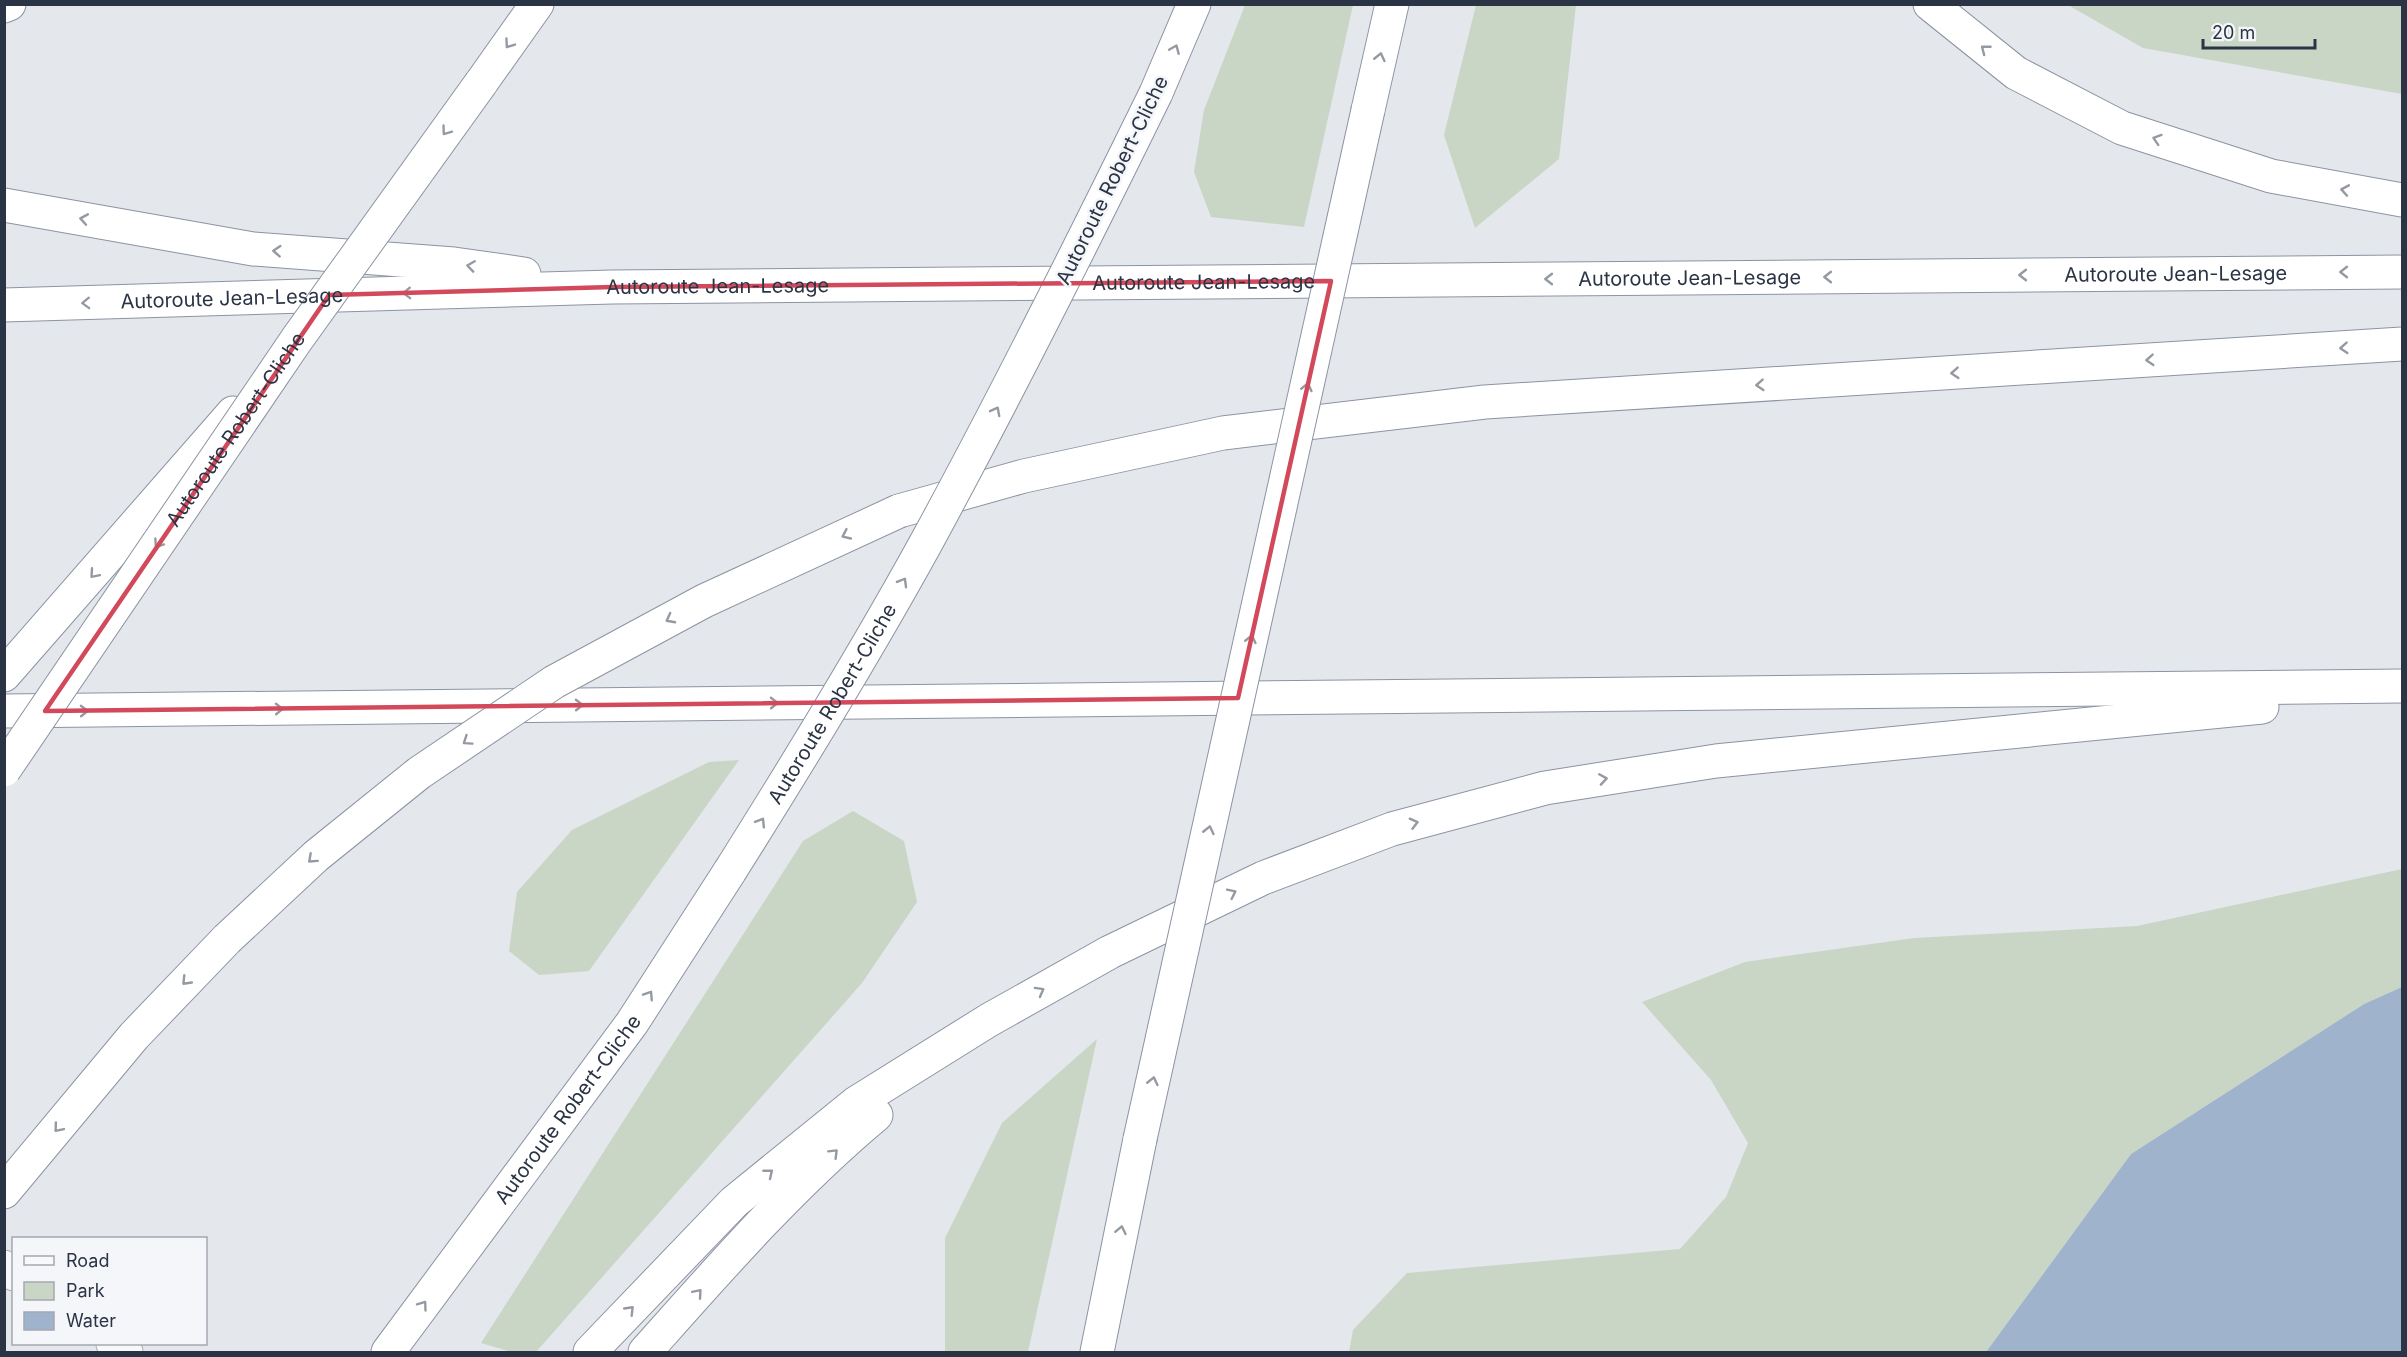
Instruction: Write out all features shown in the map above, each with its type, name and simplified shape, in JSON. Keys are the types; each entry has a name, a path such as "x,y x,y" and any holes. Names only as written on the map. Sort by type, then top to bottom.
{"highway":[{"path":"4,6 9,4"},
{"name":"Autoroute Robert-Cliche","path":"4,770 297,339 537,4"},
{"name":"Autoroute Robert-Cliche","path":"388,1353 632,1023 824,721 926,543 1008,388 1156,93 1194,4"},
{"path":"1095,1353 1140,1138 1392,4"},
{"path":"1930,4 2016,73 2122,128 2271,176 2403,200"},
{"path":"4,205 253,249 454,264 612,287"},
{"name":"Autoroute Jean-Lesage","path":"4,305 612,287 2403,272"},
{"path":"4,675 297,339"},
{"path":"4,1192 134,1036 227,939 316,856 419,772 554,682 704,601 899,511 1024,476 1223,433 1485,402 2403,344"},
{"path":"4,711 2403,686"},
{"path":"590,1353 734,1202 856,1103 989,1020 1110,952 1263,878 1392,829 1545,788 1716,761 2403,692"},
{"path":"645,1353 738,1247 849,1137 989,1020"}],"highlighted area":[{"path":"1331,281 1238,698 45,711 329,295 612,287"}],"green space":[{"path":"1245,5 1353,5 1304,227 1211,217 1194,172 1204,110"},
{"path":"1476,5 1576,5 1559,159 1475,228 1444,135"},
{"path":"2068,5 2402,5 2402,94 2143,48"},
{"path":"739,760 589,971 539,975 509,951 517,892 572,830 709,762"},
{"path":"853,811 904,841 917,902 862,983 536,1352 512,1352 481,1343 803,841"},
{"path":"2402,869 2402,987 2364,1004 2131,1154 1986,1352 1349,1352 1353,1330 1407,1273 1680,1249 1726,1197 1748,1143 1711,1080 1642,1002 1745,962 1914,938 2137,926"},
{"path":"1097,1039 1028,1352 945,1352 945,1238 1002,1123"}],"water":[{"path":"2402,987 2402,1352 1986,1352 2131,1154 2364,1004"}]}
